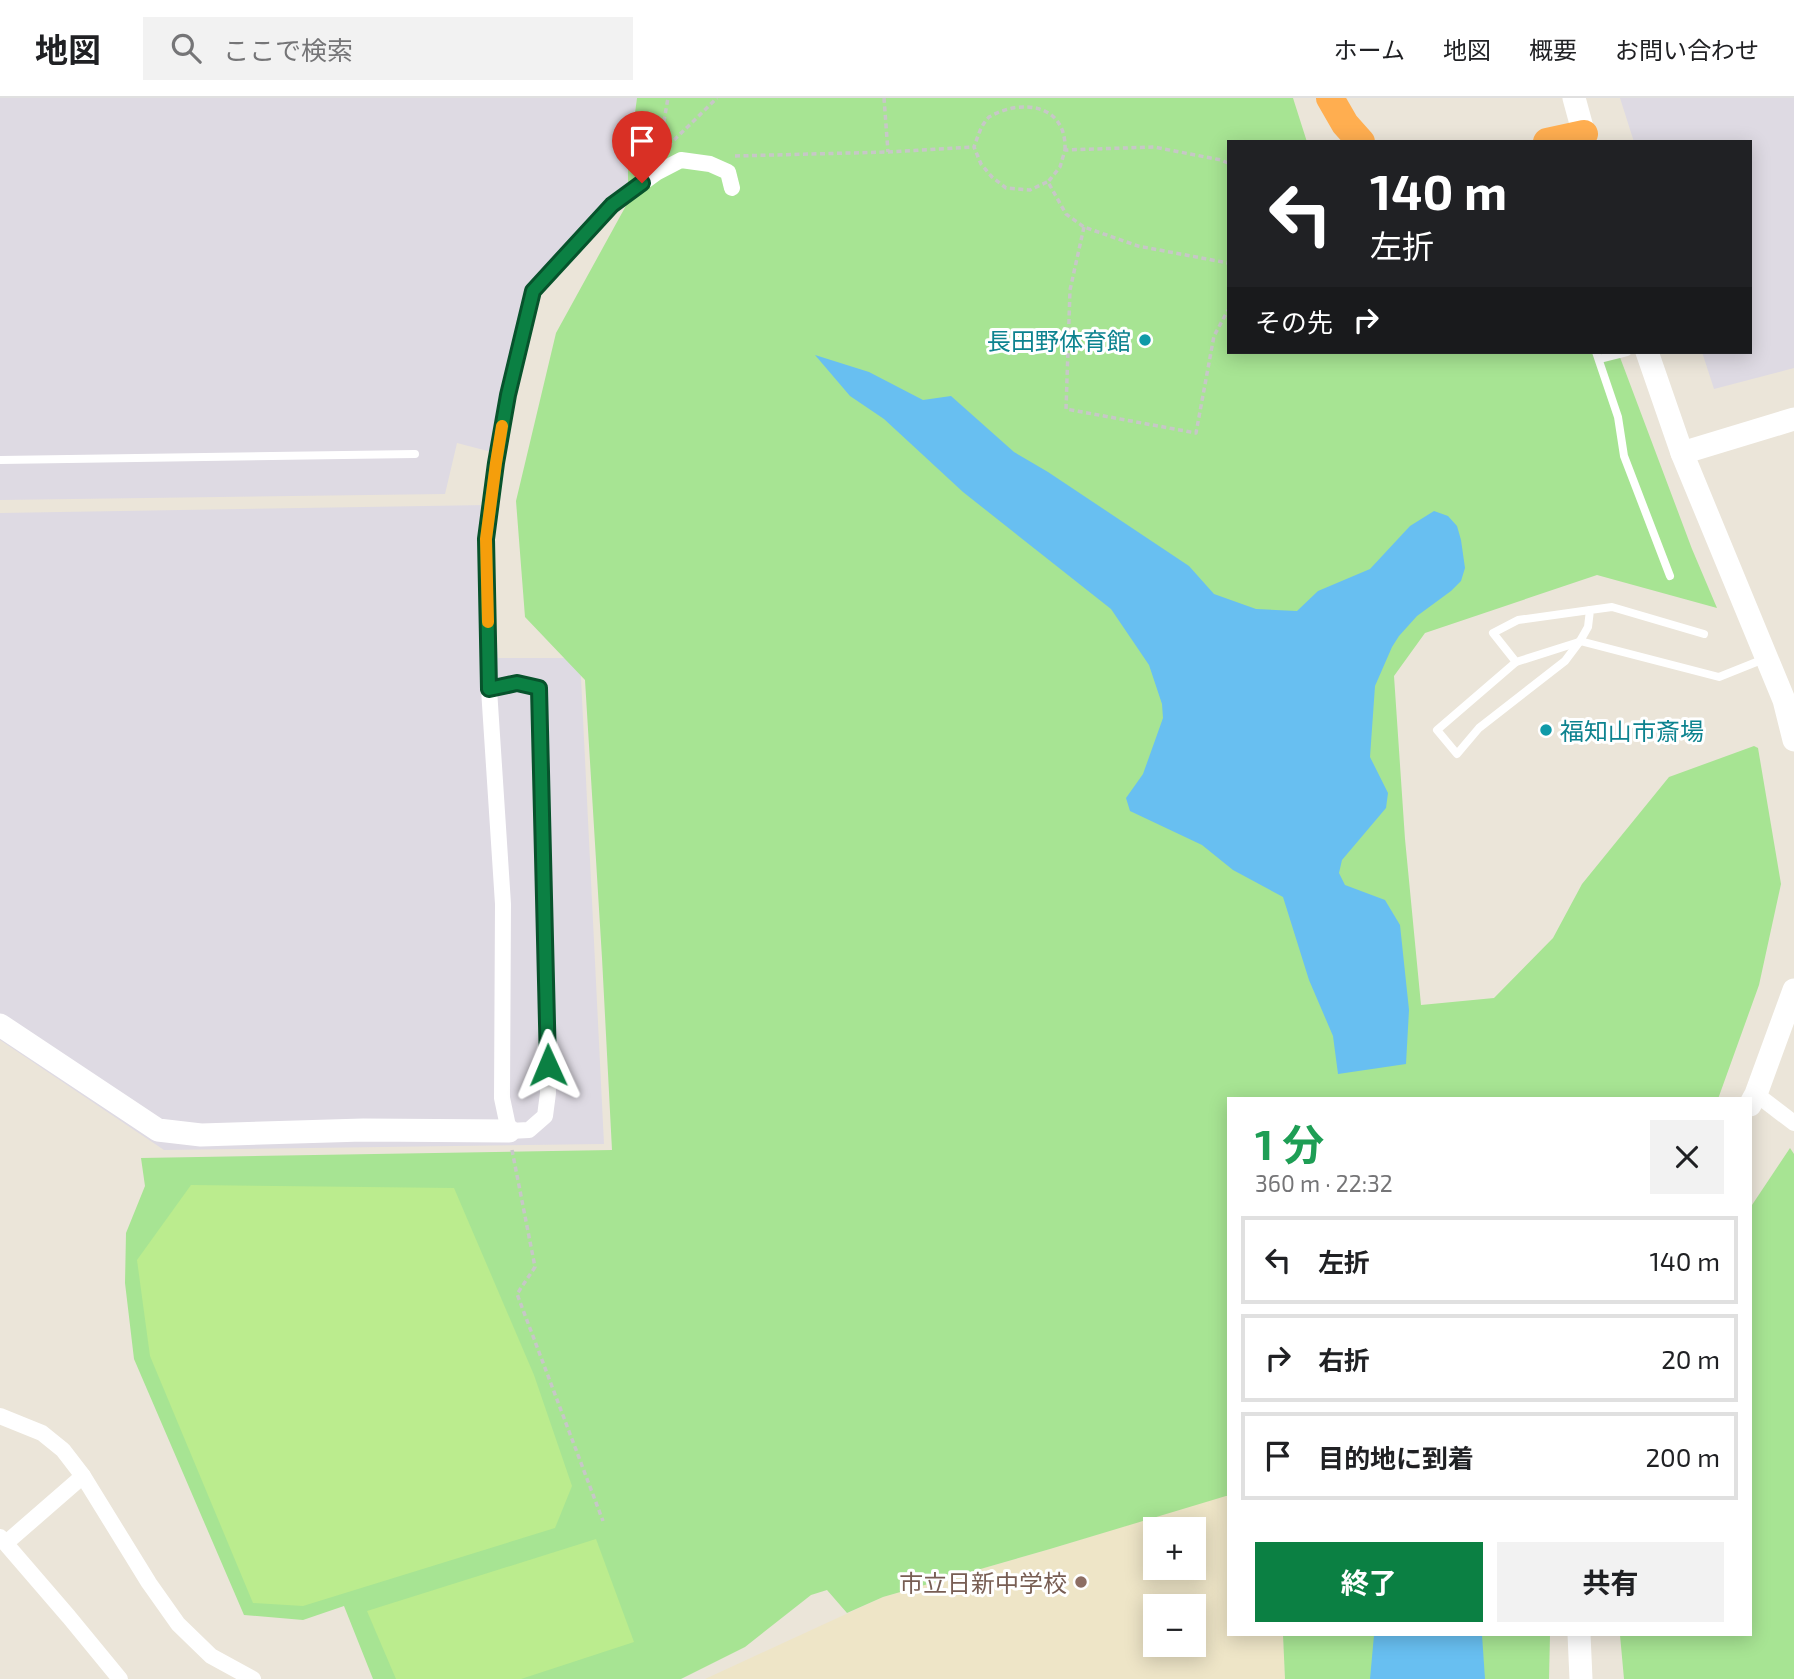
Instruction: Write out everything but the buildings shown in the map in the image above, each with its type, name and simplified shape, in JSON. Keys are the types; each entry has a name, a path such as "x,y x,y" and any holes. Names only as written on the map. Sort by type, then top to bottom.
{"highway":[{"path":"1330,98 1349,121"},
{"path":"1566,140 1585,138"}],"street":[{"path":"1574,98 1585,138"},
{"path":"509,1131 502,1098 503,904 489,689 486,539 508,395 533,291 612,205 681,160 710,164 728,172 732,188"},
{"path":"1648,354 1682,453 1784,700 1794,740"},
{"path":"1682,453 1794,419"},
{"path":"0,1025 158,1130 201,1135 363,1130 529,1130 545,1116 548,1093 539,688 517,683 489,689"},
{"path":"1794,990 1753,1100 1794,1123"},
{"path":"0,1416 42,1433 63,1450 83,1476 149,1583 178,1624 211,1656 253,1679"},
{"path":"83,1476 3,1540 120,1679"},
{"path":"1579,1636 1581,1679"}],"lane":[{"path":"1598,355 1618,417 1623,456 1671,576"},
{"path":"0,460 415,454"},
{"path":"1516,662 1493,633 1518,620 1612,607 1704,634"},
{"path":"1590,610 1588,627 1580,641 1565,661 1479,728 1457,754 1437,730 1516,662 1580,641 1718,677 1767,658"}],"path":[{"path":"668,98 658,157 717,98"},
{"path":"884,98 888,152"},
{"path":"1018,102 1009,103 989,117 980,129 974,147 981,164 1006,188 1030,190 1048,182 1060,167 1065,138 1060,122 1048,108 1028,100"},
{"path":"726,156 974,147"},
{"path":"1065,150 1154,147 1227,163"},
{"path":"1048,182 1066,214 1084,227 1138,246 1227,263"},
{"path":"1084,227 1070,290 1066,409 1196,433 1214,336 1227,312"},
{"path":"509,1131 535,1267 517,1294 603,1521"}],"shaded area":[{"path":"0,98 637,98 628,164 629,193 539,293 503,455 457,443 445,494 0,500"},
{"path":"1620,98 1794,98 1794,368 1714,389 1703,354 1752,354 1752,140 1633,140"},
{"path":"488,505 498,658 580,658 604,1144 164,1150 0,1040 0,513"},
{"name":"市立日新中学校","path":"1226,1495 1227,1636 1283,1636 1285,1679 705,1679 883,1597 1143,1520 1143,1580 1206,1580 1206,1517 1154,1517"}],"green space":[{"path":"637,98 1293,98 1306,140 1227,140 1227,354 1619,354 1717,608 1597,575 1425,633 1394,676 1405,839 1421,1005 1494,998 1553,938 1582,884 1669,777 1754,746 1758,748 1781,884 1759,985 1719,1097 1227,1097 1227,1496 1156,1517 1143,1517 1143,1521 883,1597 847,1613 827,1590 811,1595 745,1647 681,1679 373,1679 344,1606 303,1620 244,1615 134,1359 125,1283 126,1233 145,1186 141,1158 612,1150 585,680 525,617 516,501 556,333 628,202 628,164"},
{"path":"1790,1148 1794,1154 1794,1679 1624,1679 1620,1636 1752,1636 1752,1205"},
{"path":"191,1185 454,1188 534,1375 572,1486 555,1528 303,1606 253,1603 150,1356 137,1260"},
{"path":"596,1539 634,1642 521,1679 396,1679 367,1611"},
{"path":"1283,1636 1550,1636 1549,1679 1285,1679"}],"water":[{"path":"815,355 869,372 923,400 951,396 1014,452 1189,566 1214,594 1256,609 1297,611 1318,591 1370,569 1410,526 1434,511 1448,516 1457,526 1465,568 1461,581 1417,616 1399,636 1375,686 1370,757 1388,793 1386,808 1342,860 1339,873 1345,885 1385,900 1400,925 1409,1010 1406,1064 1338,1074 1333,1036 1309,980 1283,897 1233,870 1202,845 1130,811 1126,798 1143,774 1163,718 1162,704 1149,665 1111,609 963,492 884,419 850,396"},
{"path":"1374,1636 1482,1636 1485,1679 1370,1679"}],"slow traffic":[{"path":"488,622 486,539 502,426"}],"place":[{"name":"長田野体育館","path":"1145,340"},
{"name":"福知山市斎場","path":"1546,730"},
{"name":"市立日新中学校","path":"1081,1582"}],"route":[{"path":"548,1065 539,688 517,683 489,689 486,539 508,395 533,291 612,205 642,183"}]}
